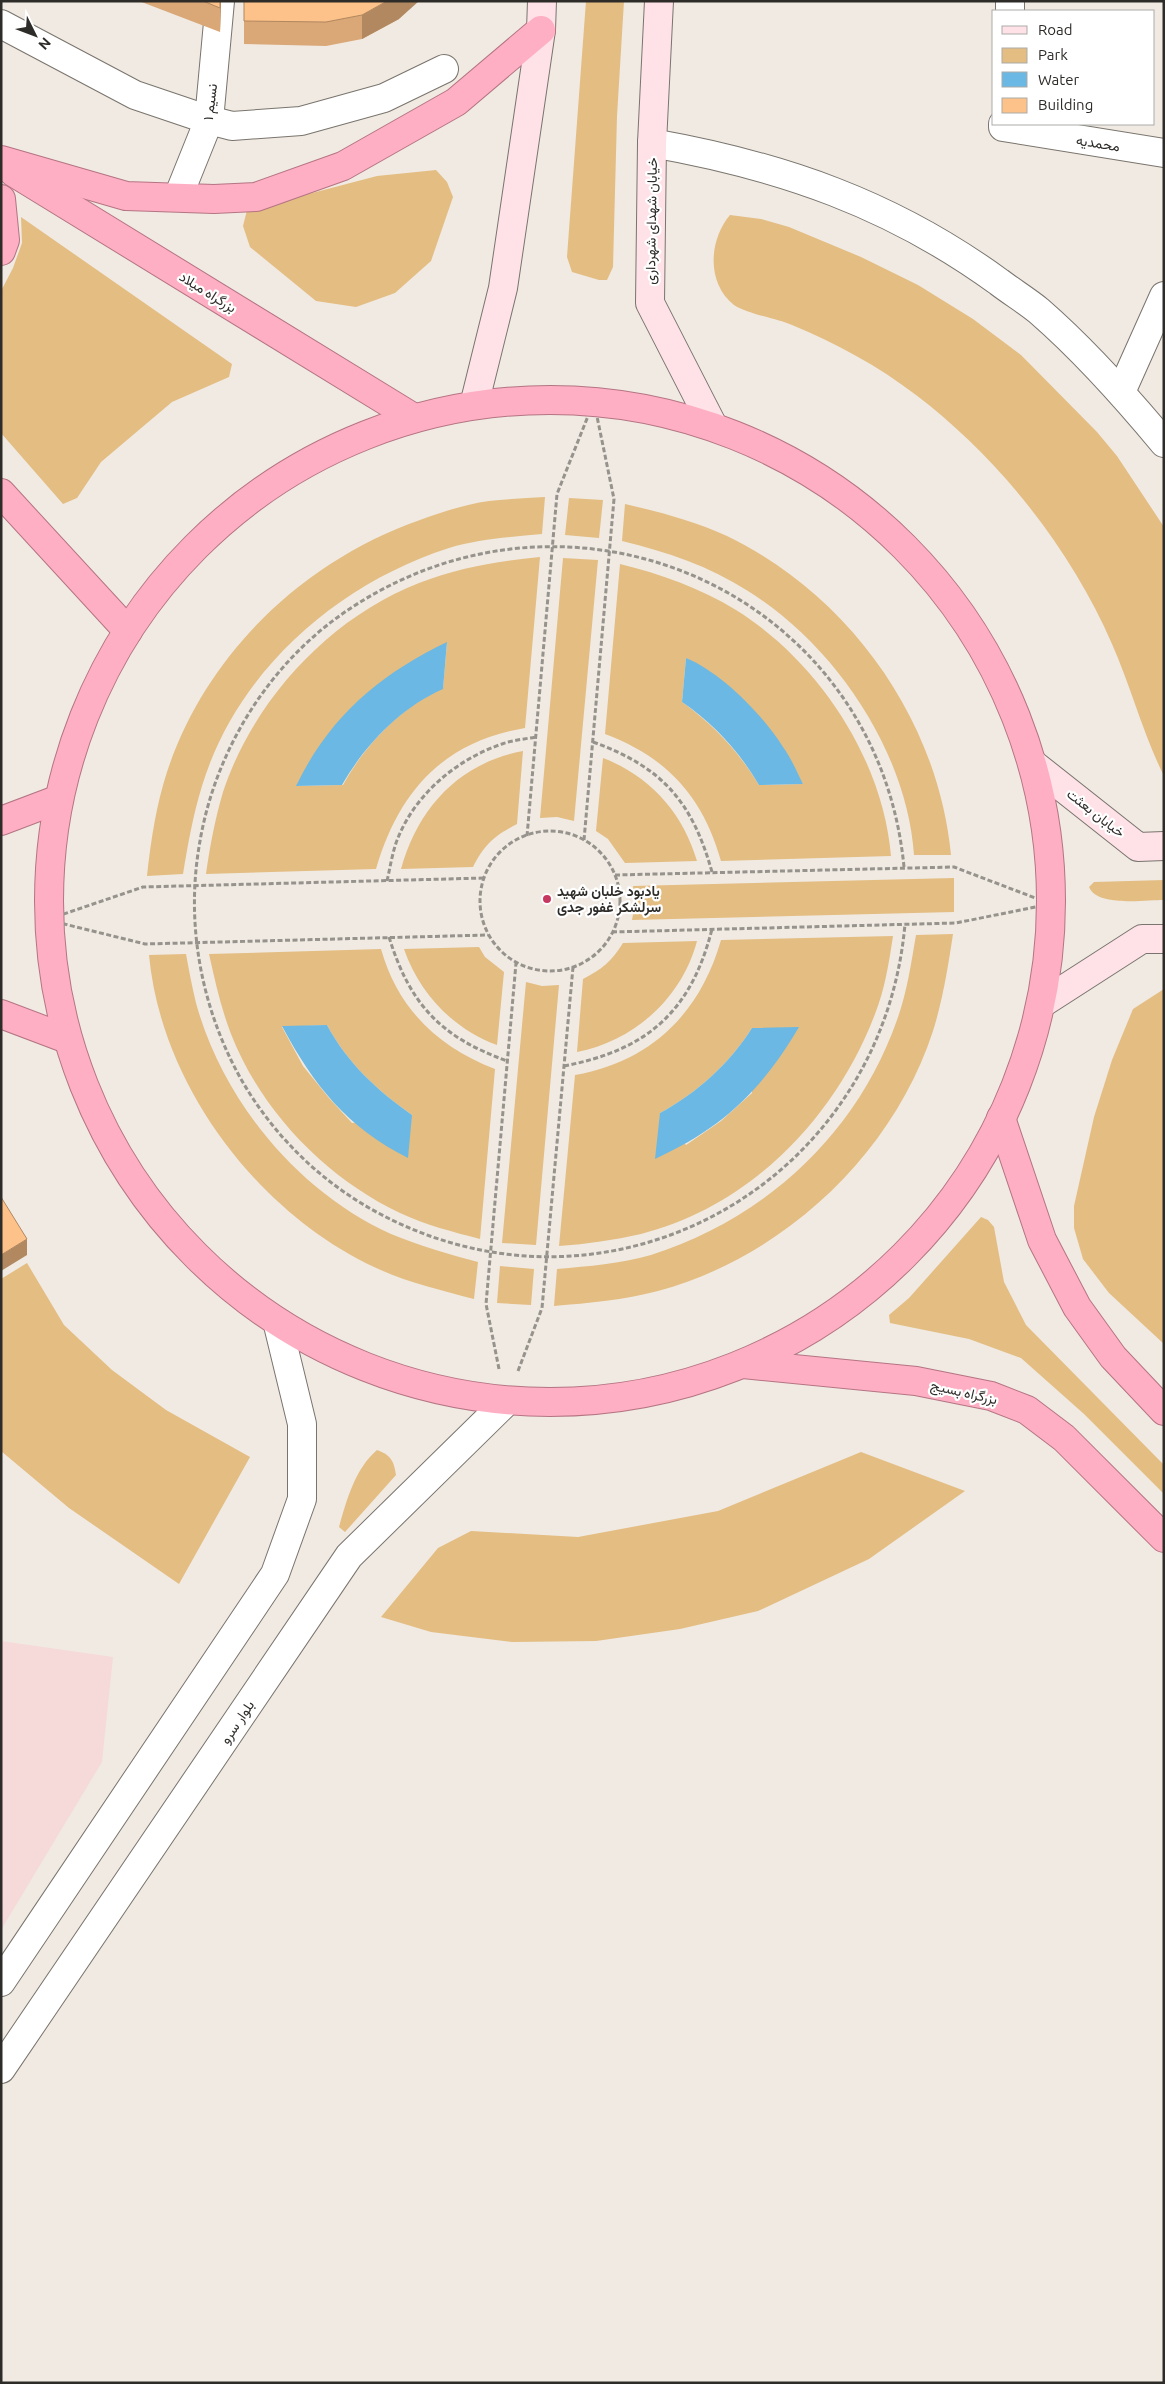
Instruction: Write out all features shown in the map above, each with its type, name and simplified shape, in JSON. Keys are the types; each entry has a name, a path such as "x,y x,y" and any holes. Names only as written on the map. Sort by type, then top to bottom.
{"highway":[{"path":"1,160 126,196 178,198 256,197 343,166 456,102 541,30"},
{"name":"بزرگراه میلاد","path":"1,165 414,418"},
{"path":"1,199 5,240 1,251"},
{"path":"534,400 594,401 654,410 713,426 769,449 822,478 870,514 914,555 954,602 986,652 1013,706 1033,764 1046,823 1052,884 1050,944 1041,1004 1024,1062 1001,1118 972,1172 936,1220 895,1265 848,1304 797,1337 743,1364 685,1384 626,1398 566,1403 506,1402 446,1393 387,1377 331,1354 278,1325 230,1289 198,1260 146,1202 113,1151 87,1097 67,1039 54,980 48,920 50,859 59,799 75,740 98,684 128,631 170,576 205,538 252,499 302,466 357,439 414,418 474,406 534,400"},
{"path":"1,493 128,631"},
{"path":"1,821 59,799"},
{"path":"1,1014 67,1039"},
{"path":"1001,1118 1042,1240 1077,1307 1113,1357 1164,1411"},
{"name":"بزرگراه بسیج","path":"743,1364 916,1381 991,1396 1027,1410 1064,1438 1164,1538"}],"main road":[{"path":"474,406 503,288 541,30 542,1"},
{"name":"خیابان شهدای شهرداری","path":"659,1 652,143 650,302 713,426"},
{"name":"خیابان بعثت","path":"1033,764 1138,847 1164,846"},
{"path":"1041,1004 1142,939 1164,939"}],"street":[{"name":"نسیم ۱","path":"178,198 209,120 220,1"},
{"path":"1,24 134,95 232,126 301,121 384,98 444,68"},
{"name":"محمدیه","path":"1003,126 1164,153"},
{"path":"652,143 709,153 798,177 883,212 964,257 1038,311 1106,374 1164,443"},
{"path":"1121,392 1164,296"},
{"path":"1,1982 275,1574 302,1499 302,1424 278,1325"},
{"name":"بلوار سرو","path":"1,2069 349,1556 506,1402"}],"path":[{"path":"527,836 557,494 594,401"},
{"path":"584,840 614,499 594,401"},
{"path":"904,867 902,846 893,804 879,763 860,724 837,689 809,655 743,601 705,580 665,564 610,550 581,546 553,546 496,550 453,559 413,573 375,592 345,611 305,643 275,675 250,710 229,747 213,787 202,829 194,886 196,942 207,999 221,1040 240,1079 258,1107 291,1147 322,1176 350,1196 395,1223 434,1239 490,1253 547,1258 604,1253 646,1244 687,1230 726,1211 762,1187 794,1160 824,1128 849,1093 870,1055 887,1016 898,974 905,924"},
{"path":"387,881 396,843 409,816 428,791 450,771 476,754 504,743 536,738"},
{"path":"593,742 623,753 649,769 671,789 689,814 703,841 712,872"},
{"path":"538,832 556,832 584,840 604,856 615,875 620,889 620,907 612,932 595,955 573,968 544,972 526,968 516,963 496,947 488,935 480,914 480,895 484,878 492,861 505,848 538,832"},
{"path":"615,875 954,867 1051,904"},
{"path":"48,920 143,887 484,878"},
{"path":"612,932 956,923 1051,904"},
{"path":"48,920 145,944 488,935"},
{"path":"564,1066 595,1060 617,1052 650,1032 672,1012 690,987 704,960 712,929"},
{"path":"389,937 397,962 410,990 428,1014 451,1034 470,1046 507,1061"},
{"path":"506,1402 486,1304 516,963"},
{"path":"506,1402 542,1308 573,968"}],"shaded area":[{"path":"1,1641 113,1657 102,1762 1,1930"}],"green space":[{"path":"586,1 624,1 617,116 613,267 607,280 599,280 572,272 567,257"},
{"path":"436,170 447,182 453,197 431,261 395,293 356,307 316,301 250,247 243,226 247,210 377,176"},
{"path":"730,215 761,219 789,227 861,257 918,285 973,319 1021,355 1097,432 1117,456 1164,527 1164,776 1119,660 1095,609 1076,574 1054,540 1029,507 975,447 902,384 825,339 785,322 746,311 734,305 725,296 719,285 714,261 718,237"},
{"path":"21,217 232,364 229,377 172,402 101,462 77,498 63,504 1,433 1,291 13,268 22,243"},
{"path":"545,497 542,534 472,542 449,548 408,564 368,584 331,609 297,637 266,670 240,705 218,744 199,797 183,874 147,876 152,836 160,798 167,772 184,729 207,689 233,651 264,617 299,587 337,560 377,538 420,520 463,506 489,501"},
{"path":"569,498 603,500 599,538 565,535"},
{"path":"625,504 677,517 727,536 771,561 812,592 848,627 880,667 907,710 928,756 943,805 951,855 914,855 908,816 897,778 881,740 861,705 837,671 810,641 780,614 748,591 718,574 655,550 622,541"},
{"path":"540,557 525,728 496,735 470,745 448,758 428,774 397,816 376,869 206,874 220,802 236,758 274,695 298,666 325,641 355,618 386,598 419,583 448,573 494,563","holes":["447,643 443,688 412,706 385,729 362,756 343,785 297,786"]},
{"path":"563,558 598,560 574,821 557,817 540,818"},
{"path":"620,564 680,582 722,602 766,631 794,656 819,685 841,716 860,749 875,784 885,820 891,856 721,861 704,817 680,782 647,755 627,743 605,734","holes":["686,658 727,685 803,784 759,785 743,761 725,740 705,720 682,702"]},
{"path":"523,751 517,824 491,841 473,867 401,869 408,847 418,827 430,808 444,792 479,766 500,757"},
{"path":"603,758 636,775 662,798 683,827 697,861 625,863 608,839 596,831"},
{"path":"954,878 954,912 632,920 635,903 633,886"},
{"path":"1164,880 1164,900 1111,900 1094,893 1089,887 1094,882"},
{"path":"953,934 937,1019 915,1076 891,1119 862,1158 828,1194 790,1226 748,1253 704,1275 658,1291 632,1297 554,1306 557,1269 628,1261 651,1255 693,1239 732,1219 768,1195 802,1167 832,1135 858,1100 880,1061 897,1020 903,999 916,935"},
{"path":"893,936 881,995 875,1014 858,1052 837,1088 813,1121 785,1152 753,1179 718,1202 681,1221 641,1234 600,1242 559,1246 575,1075 602,1069 626,1059 649,1046 668,1030 685,1012 700,990 712,967 721,940","holes":["752,1028 752,1093 721,1121 686,1145 660,1113 699,1087 723,1065"]},
{"path":"697,941 690,962 680,981 653,1014 618,1038 577,1052 583,979 606,964 623,943"},
{"path":"479,947 485,957 504,972 497,1045 466,1029 440,1008 419,980 410,965 404,949"},
{"path":"381,949 388,970 398,990 423,1023 438,1037 456,1049 474,1060 495,1069 480,1239 450,1231 400,1213 347,1181 299,1139 260,1090 244,1062 224,1014 209,954","holes":["327,1025 354,1064 375,1086 412,1115 352,1123 303,1066 282,1027"]},
{"path":"186,954 196,1003 208,1039 225,1075 245,1108 269,1140 325,1194 357,1216 391,1234 434,1250 478,1262 474,1299 436,1289 386,1272 331,1243 291,1213 255,1178 222,1139 195,1096 173,1051 157,1003 149,955"},
{"path":"526,982 542,986 559,985 536,1245 502,1243"},
{"path":"1164,989 1164,1344 1109,1293 1083,1259 1074,1228 1074,1206 1094,1117 1112,1060 1133,1009"},
{"path":"981,1217 988,1220 994,1227 1004,1282 1026,1325 1164,1465 1164,1494 1084,1414 1021,1358 969,1339 890,1323 889,1315 909,1298"},
{"path":"27,1263 64,1325 112,1370 166,1410 250,1457 179,1584 69,1508 1,1451 1,1279"},
{"path":"500,1266 534,1269 531,1305 497,1303"},
{"path":"377,1450 386,1454 391,1459 396,1475 345,1532 339,1527 349,1495 357,1475"},
{"path":"861,1452 965,1491 869,1559 758,1611 680,1629 596,1641 512,1642 431,1632 381,1617 438,1548 471,1531 578,1537 718,1511"}],"water":[{"path":"447,642 443,689 412,706 385,729 361,756 342,785 296,786 309,761 324,739 359,700 400,669"},
{"path":"686,658 700,665 727,684 753,708 786,751 803,784 759,785 725,739 705,719 682,702"},
{"path":"327,1025 344,1052 364,1075 412,1115 408,1158 367,1133 334,1103 307,1068 282,1026"},
{"path":"799,1027 770,1070 755,1089 738,1105 701,1134 655,1159 660,1113 699,1087 723,1065 752,1028"}],"building":[{"path":"203,1 220,1 220,8"},
{"path":"244,1 387,1 362,15 326,22 244,21"},
{"path":"1,1197 27,1239 1,1255"}],"place":[{"name":"یادبود خلبان شهید سرلشکر غفور جدی","path":"547,899"}]}
